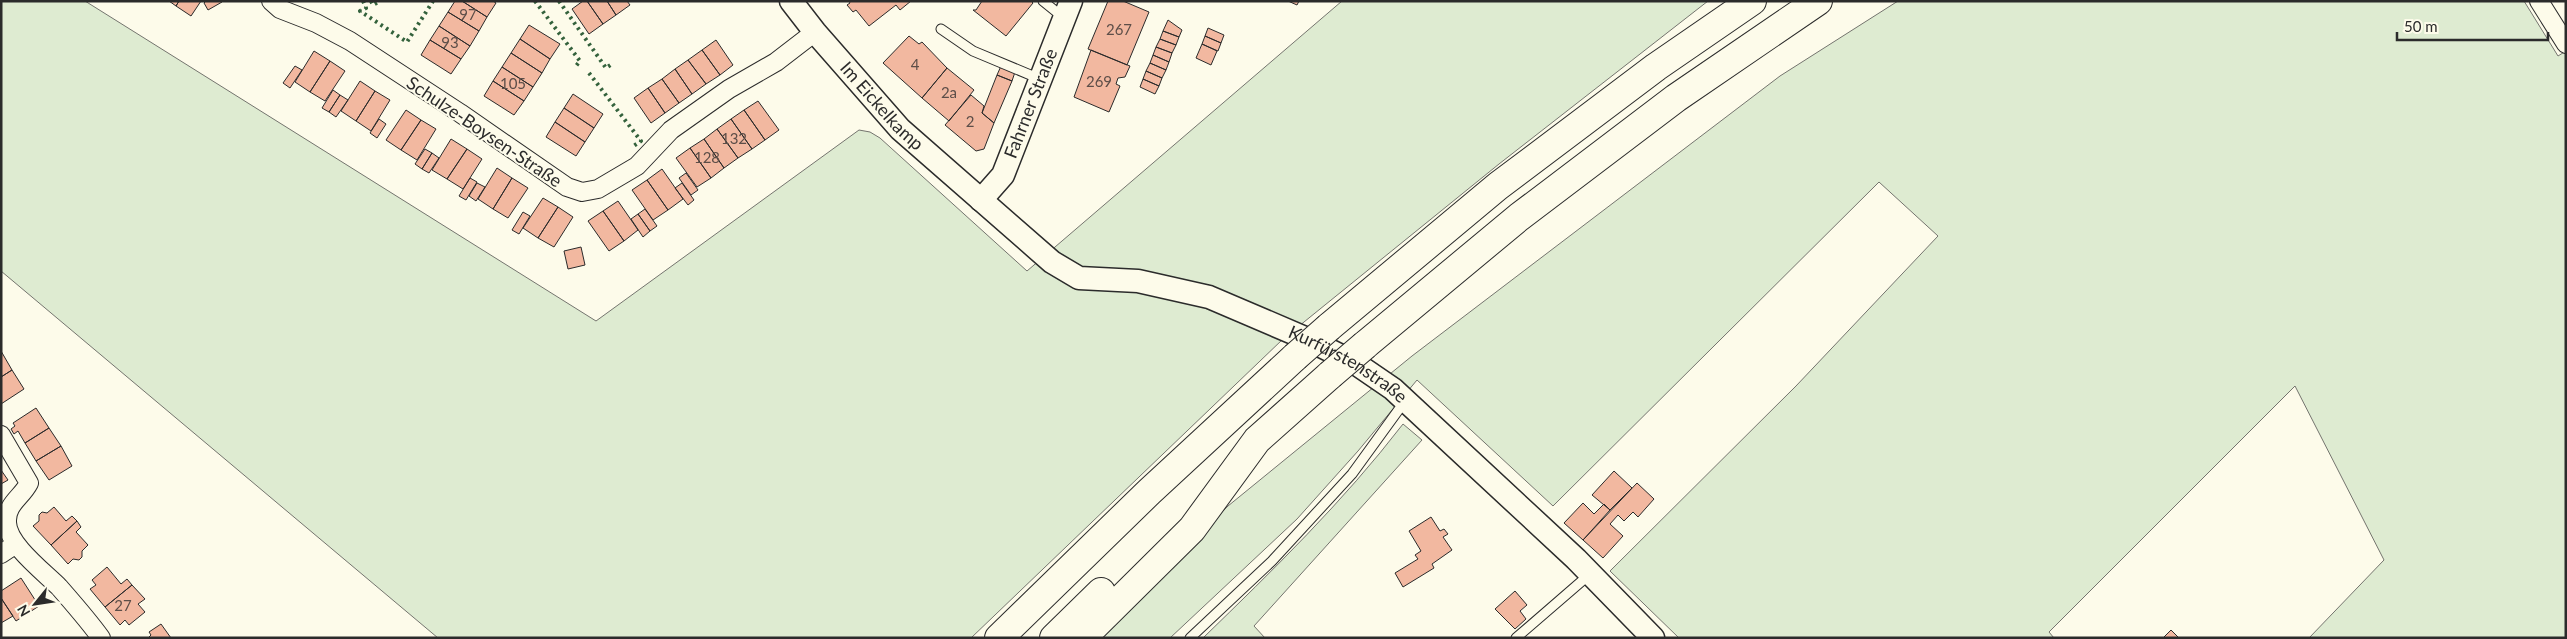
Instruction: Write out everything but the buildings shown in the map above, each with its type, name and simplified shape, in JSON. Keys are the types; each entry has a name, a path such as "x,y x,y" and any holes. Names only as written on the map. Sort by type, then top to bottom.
{"highway":[{"path":"1000,638 1149,492 1294,357 1329,327 1498,186 1656,67 1752,1"},
{"path":"1082,638 1192,529 1257,440 1330,375 1519,217 1676,98 1818,1"},
{"path":"1054,638 1250,449"}],"street":[{"name":"Schulze-Boysen-Straße","path":"271,1 280,9 316,23 350,41 460,113 567,187 582,192 598,189 637,166 671,130 729,89 776,62 815,32"},
{"name":"Im Eickelkamp","path":"791,1 815,32 900,129 981,200"},
{"path":"2539,1 2566,44"},
{"name":"Fahrner Straße","path":"981,200 1003,175 1067,9"},
{"name":"Kurfürstenstraße","path":"981,200 1052,262 1079,278 1138,282 1209,297 1305,338 1355,363 1393,389 1590,574 1653,638"},
{"path":"1,435 29,483 24,493 10,505 6,523 16,544 59,588 101,638"},
{"path":"1,554 16,544"}],"lane":[{"path":"1043,1 1067,9"},
{"path":"941,29 973,51 1040,79"},
{"path":"1190,638 1272,561 1313,517 1352,474 1405,401"},
{"path":"1516,638 1590,574"}],"green space":[{"path":"1,1 85,1 596,321 859,130 870,132 880,138 1027,271 1342,1 1708,1 1499,164 1283,339 971,638 438,638 1,271"},
{"path":"1898,1 2524,1 2558,56 2566,51 2566,638 2309,638 2384,560 2295,386 2049,632 2054,638 1679,638 1610,571 1796,386 1938,236 1879,182 1553,506 1417,380 1358,451 1297,519 1170,638 1098,638 1228,506 1412,356 1780,76"},
{"path":"1403,424 1422,440 1254,626 1265,638 1203,638 1332,508"}],"hedge":[{"path":"363,1 366,8 360,11 407,42 433,1"},
{"path":"371,1 373,5 380,1"},
{"path":"535,1 580,61 576,66"},
{"path":"559,1 606,68 612,64"},
{"path":"589,73 641,141 632,147"}]}
